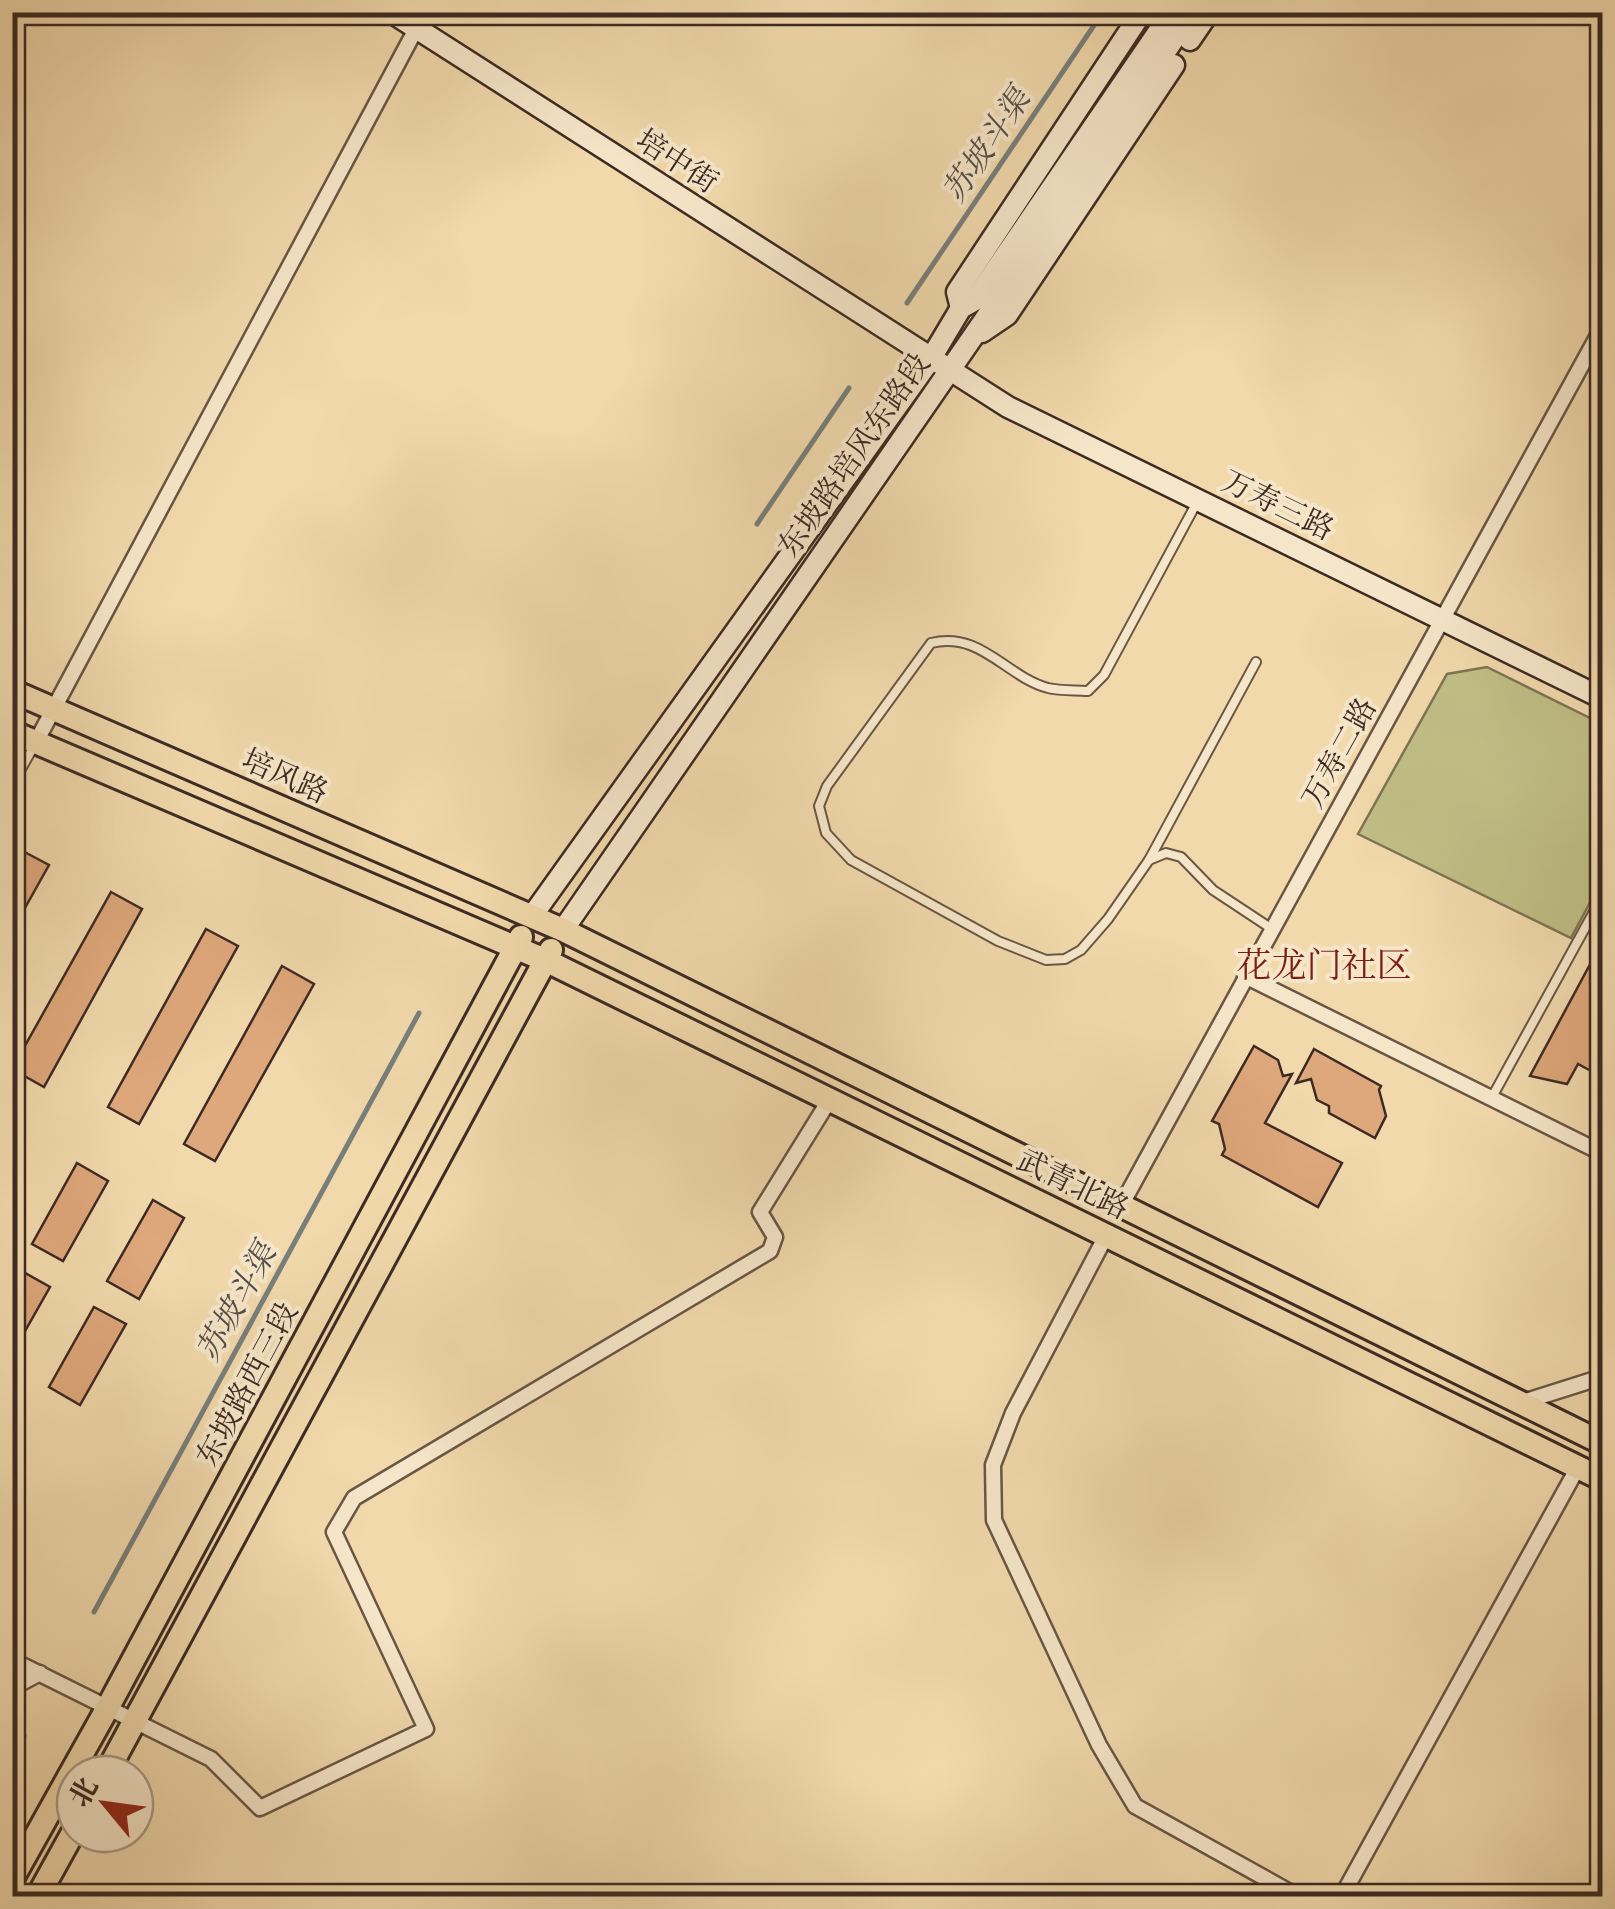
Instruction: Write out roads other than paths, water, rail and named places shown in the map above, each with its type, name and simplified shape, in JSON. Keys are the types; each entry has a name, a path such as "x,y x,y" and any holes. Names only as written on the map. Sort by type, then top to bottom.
{"main road":[{"name":"培中街","path":"391,12 420,20 939,366"},
{"path":"961,308 957,292 1142,12"},
{"name":"东坡路培风东路段","path":"562,930 939,366 961,308 975,300 1172,12"},
{"name":"东坡路培风东路段","path":"532,916 939,366 969,342 1192,12"},
{"path":"969,342 1007,315 1209,12"},
{"name":"万寿三路","path":"939,366 1008,407 1602,698"},
{"name":"培风路","path":"12,691 532,916"},
{"path":"12,732 516,947"},
{"name":"武青北路","path":"532,916 1602,1442"},
{"name":"东坡路西三段","path":"12,1878 108,1707 532,916"},
{"name":"东坡路西三段","path":"117,1754 562,930"},
{"name":"武青北路","path":"516,947 1602,1479"},
{"path":"38,1896 61,1854"}],"street":[{"path":"36,742 420,20"},
{"name":"万寿二路","path":"1122,1204 1602,328"},
{"path":"1245,976 1602,1153"},
{"path":"12,1660 210,1759 260,1808 426,1729 334,1532 354,1498 770,1251 775,1238 760,1212 830,1099"},
{"path":"1107,1234 1013,1413 992,1465 994,1520 1099,1745 1135,1806 1297,1896"},
{"path":"1523,1402 1602,1377"},
{"path":"1342,1896 1578,1467"},
{"path":"12,1688 40,1673"}],"lane":[{"path":"1198,500 1104,675 1088,690 1046,688 979,648 951,638 932,643 827,786 819,806 826,833 851,860 998,941 1046,960 1065,959 1082,950 1149,860 1256,662"},
{"path":"12,785 36,742"},
{"path":"1149,860 1166,854 1181,858 1213,890 1272,930"},
{"path":"1491,1099 1602,897"}],"waterway":[{"name":"苏坡斗渠","path":"907,303 1103,12"},
{"name":"苏坡斗渠","path":"757,524 849,388"},
{"name":"苏坡斗渠","path":"94,1612 419,1013"},
{"name":"苏坡斗渠","path":"12,1756 24,1736"}],"district":[{"name":"花龙门社区","path":"1324,965"}]}
